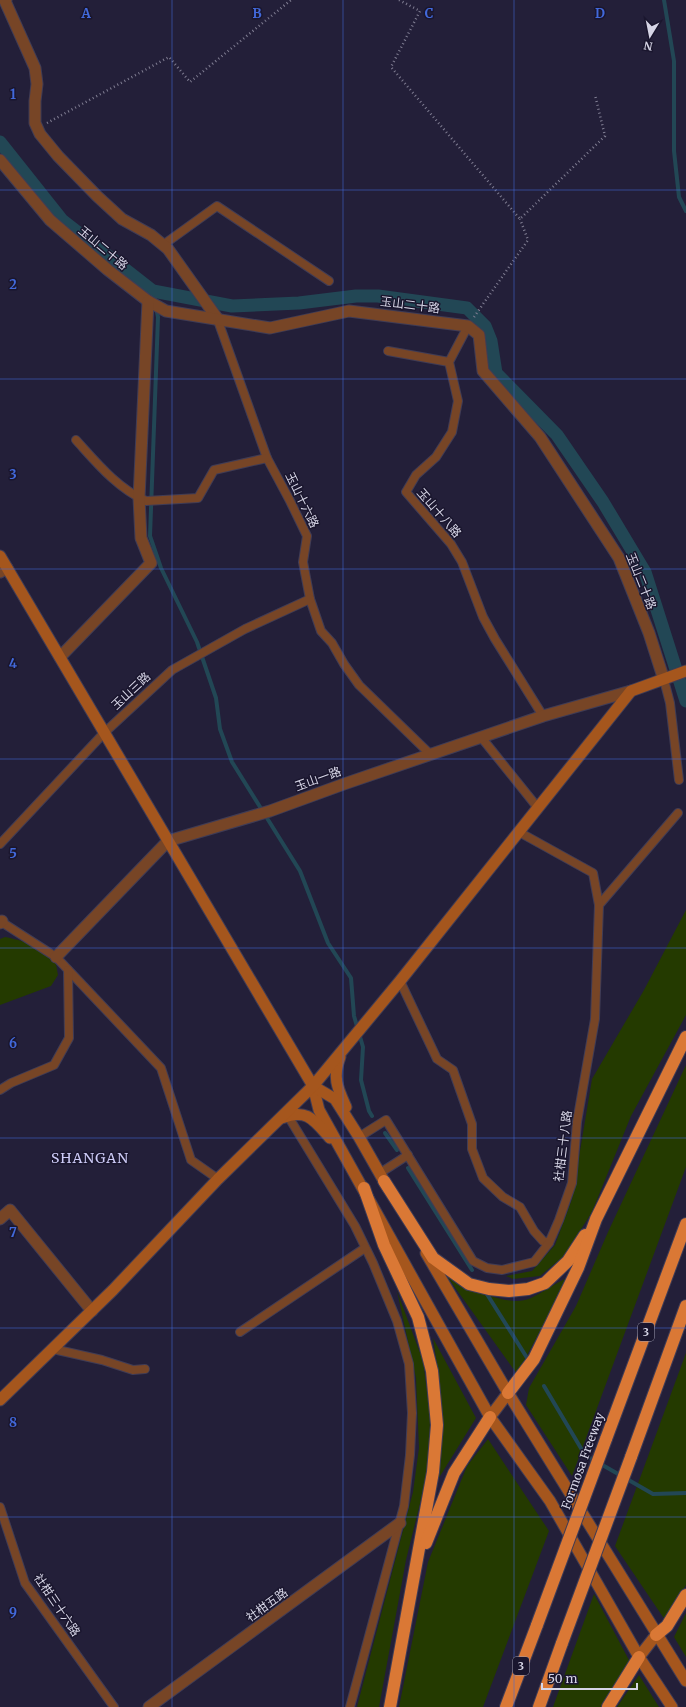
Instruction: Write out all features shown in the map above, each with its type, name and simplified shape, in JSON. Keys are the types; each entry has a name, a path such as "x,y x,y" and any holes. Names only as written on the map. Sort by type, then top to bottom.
{"highway":[{"path":"508,1393 534,1359 578,1268 596,1220 686,1036"},
{"path":"382,1177 433,1258 469,1284 489,1289 528,1289 545,1283 568,1261 596,1220"},
{"path":"364,1188 384,1245 418,1317 433,1379 438,1425 433,1472 390,1707"},
{"name":"Formosa Freeway","path":"506,1707 686,1224"},
{"name":"3","path":"539,1707 686,1306"},
{"path":"407,1615 428,1536 451,1480 490,1417"},
{"path":"656,1635 667,1626 686,1595"},
{"path":"608,1707 639,1657"}],"main road":[{"path":"0,556 3,570 60,657 313,1086 320,1110 490,1417 550,1501 639,1657 672,1707"},
{"path":"0,1400 113,1290 218,1179 284,1117 313,1086 400,982 608,717 631,691 686,671"},
{"path":"341,1054 335,1075 339,1091 359,1137"},
{"path":"313,1086 335,1099 359,1137 508,1393 656,1635 686,1681"},
{"path":"284,1117 299,1113 309,1116 344,1154"},
{"path":"490,1417 508,1393"},
{"path":"639,1657 656,1635"}],"street":[{"path":"6,0 5,1 35,68 37,84 35,123 38,128 58,156 97,196 122,218 151,235 168,249 218,319"},
{"name":"玉山二十路","path":"0,160 50,220 108,270 149,302 166,311 270,328 349,311 468,326 479,335 483,370 540,437 619,558 648,633 664,680"},
{"path":"60,657 151,563 141,538 149,302"},
{"name":"玉山一路","path":"56,957 168,841 270,811 430,754 543,716 631,691"},
{"path":"0,1219 10,1210 92,1311"},
{"name":"社柑五路","path":"149,1707 400,1523"}],"lane":[{"path":"163,245 217,206 329,281"},
{"name":"玉山十六路","path":"218,319 267,458 294,507 307,536 303,562 310,599 321,630 332,643 344,664 360,685 430,754"},
{"path":"388,351 449,362 468,326"},
{"name":"玉山十八路","path":"449,362 458,401 452,432 436,457 416,475 406,492 451,544 462,562 483,617 543,716"},
{"path":"76,440 109,476 142,499 157,500 198,498 214,470 267,458"},
{"name":"玉山三路","path":"0,844 104,733 172,670 208,648 310,599"},
{"path":"664,680 670,703 679,780"},
{"path":"481,737 538,808"},
{"path":"599,905 678,813"},
{"name":"社柑三十八路","path":"359,1137 386,1120 473,1261 487,1268 502,1270 515,1267 534,1262 549,1242 559,1220 572,1183 577,1122 595,1019 599,905 593,873 519,832"},
{"path":"0,922 56,957 161,1068 191,1160 218,1179"},
{"path":"0,1090 11,1083 54,1065 69,1038 68,970"},
{"path":"400,982 437,1058 453,1070 472,1124 472,1149 483,1178 503,1197 520,1207 534,1231 544,1241 549,1242"},
{"path":"284,1117 355,1226 397,1321 409,1364 412,1413 411,1448 404,1506 350,1707"},
{"path":"382,1177 408,1155"},
{"path":"240,1332 365,1248"},
{"path":"53,1349 102,1360 133,1370 145,1369"},
{"name":"社柑三十六路","path":"0,1507 25,1583 114,1707"}],"path":[{"path":"38,128 169,57 190,82 290,0"},
{"path":"398,0 420,11 391,67 520,220 528,240 468,326"},
{"path":"520,220 605,136 595,95"}],"green space":[{"path":"686,910 686,1015 631,1116 592,1212 564,1256 540,1276 513,1279 506,1276 532,1271 555,1245 572,1199 592,1079 644,990"},
{"path":"5,937 25,942 46,952 55,962 58,975 51,986 0,1005 0,939"},
{"path":"686,1065 686,1167 572,1476 526,1405 529,1388 576,1306 608,1232"},
{"path":"446,1275 487,1295 511,1301 521,1301 531,1298 569,1277 517,1374"},
{"path":"397,1291 423,1361 430,1414 429,1467 406,1560 379,1707 357,1707 413,1492 419,1448 416,1378"},
{"path":"433,1338 476,1418 437,1481 440,1385"},
{"path":"686,1353 686,1585 665,1620 615,1546"},
{"path":"488,1439 549,1531 483,1707 399,1707 428,1562 467,1466"},
{"path":"594,1594 630,1662 601,1707 553,1707"},
{"path":"686,1613 686,1657 674,1637"},
{"path":"639,1675 659,1707 617,1707"}],"waterway":[{"path":"664,0 674,61 674,151 679,197 686,211"},
{"path":"0,142 62,220 153,291 232,306 299,303 356,296 378,296 467,308 485,326 491,341 496,373 557,435 603,502 645,572 686,701"},
{"path":"153,291 158,317 150,536 161,568 197,642 216,698 220,729 232,762 300,871 328,943 351,978 354,1016 363,1047 361,1080 369,1111 372,1116"},
{"path":"385,1133 397,1150"},
{"path":"408,1168 472,1270"},
{"path":"485,1291 529,1361"},
{"path":"544,1386 585,1455 653,1494 686,1493"}],"district":[{"name":"SHANGAN","path":"90,1158"}]}
